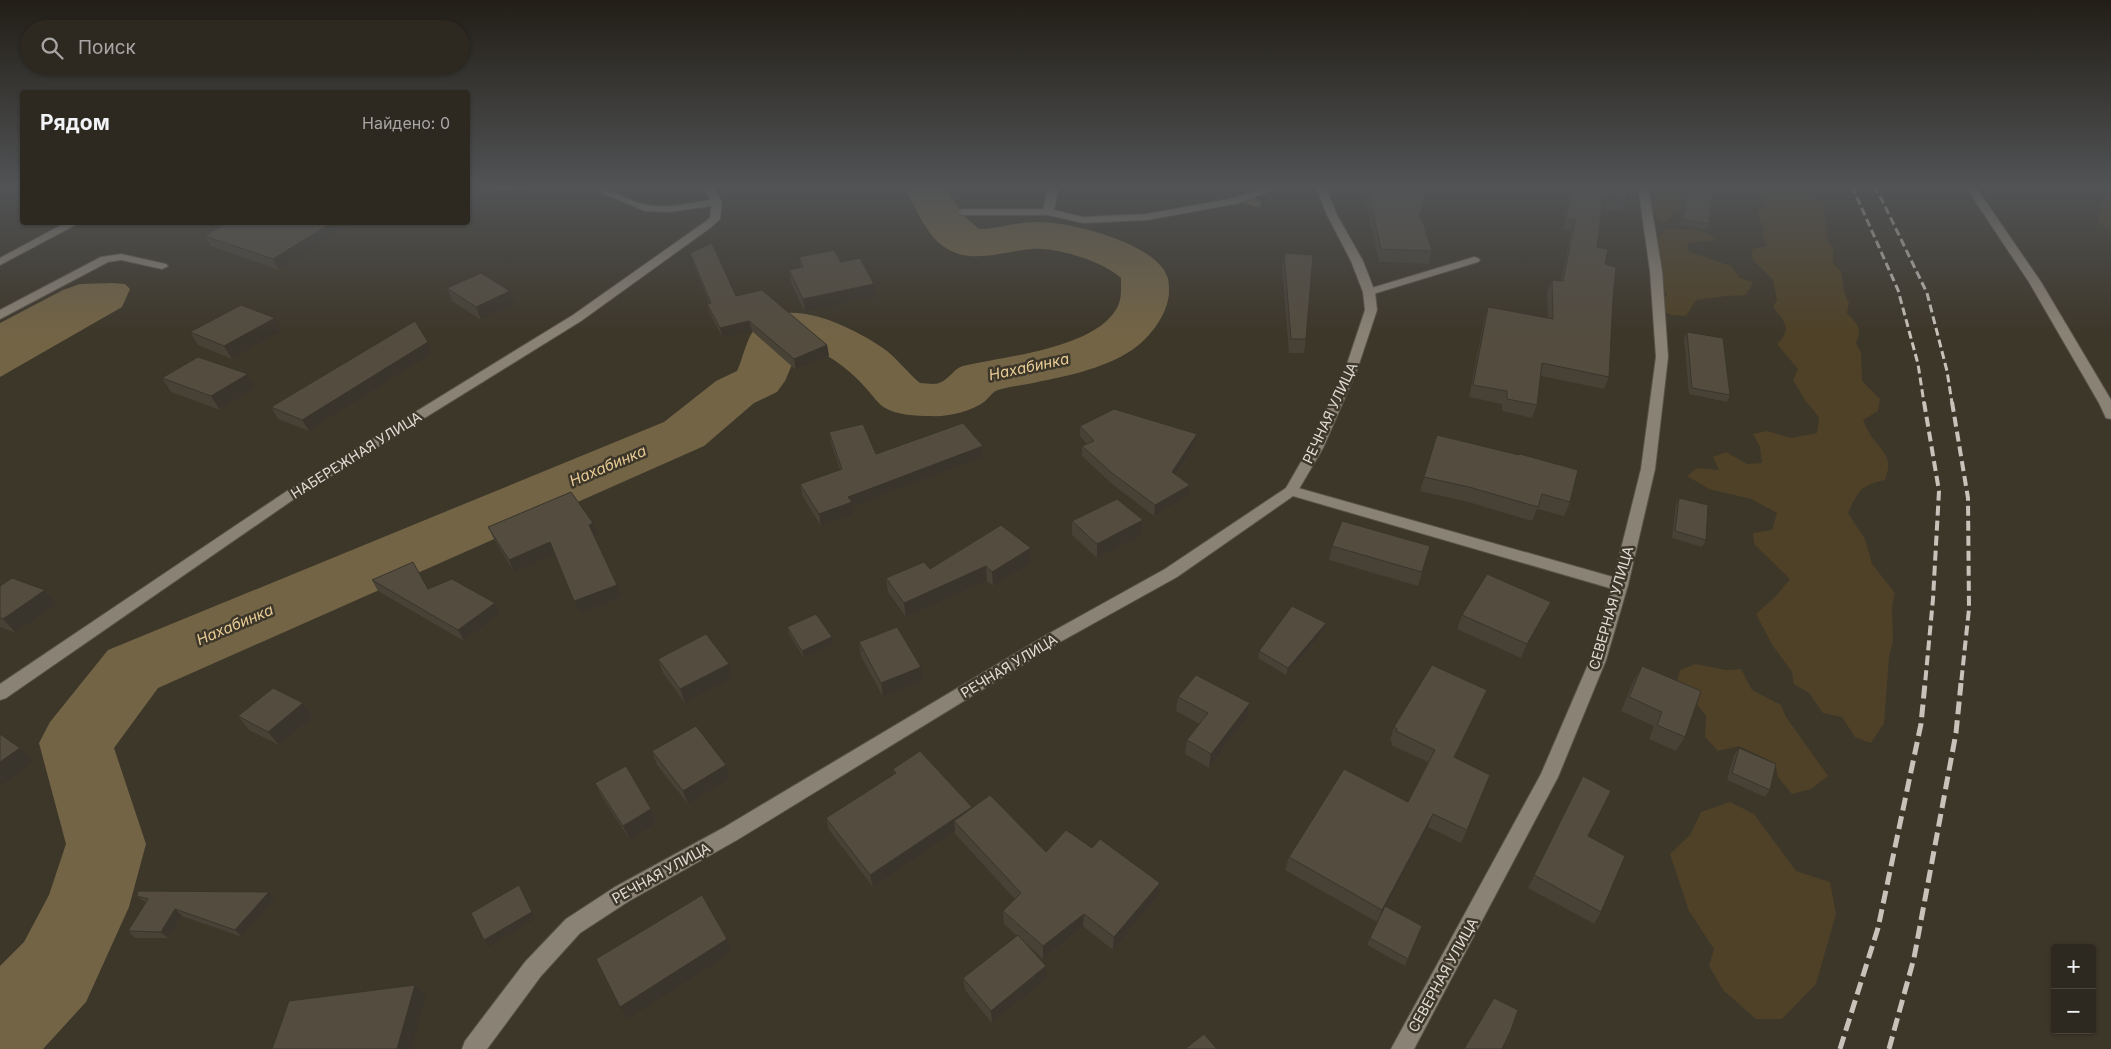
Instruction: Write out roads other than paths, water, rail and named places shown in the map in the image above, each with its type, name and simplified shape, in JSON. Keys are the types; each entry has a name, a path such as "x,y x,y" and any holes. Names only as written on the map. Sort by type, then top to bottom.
{"street":[{"path":"0,262 51,235"},
{"name":"НАБЕРЕЖНАЯ УЛИЦА","path":"0,694 292,494 577,318 693,235"},
{"name":"РЕЧНАЯ УЛИЦА","path":"473,1049 533,969 573,926 622,894 730,834 1054,638 1171,573 1291,491 1316,448 1351,370 1371,310 1369,292 1343,235"},
{"name":"СЕВЕРНАЯ УЛИЦА","path":"1402,1049 1549,777 1598,660 1620,585 1648,469 1662,357 1656,271 1650,235"},
{"path":"2003,235 2035,282 2110,411"},
{"path":"0,315 105,259 121,257 162,266"},
{"path":"1369,292 1474,260"},
{"path":"1291,491 1620,585"}],"waterway":[{"name":"Нахабинка","path":"0,1030 55,972 87,907 106,844 76,743 133,669 684,434 735,392 758,381 768,360 774,338 786,329 810,330 835,340 869,363 905,397 938,400 959,394 978,378 1045,365 1094,350 1114,339 1131,325 1142,307 1145,295 1144,276 1136,267 1110,253 1050,236 1029,235 997,242 976,243 966,241 957,235"},
{"path":"0,1012 24,1005"}],"railway":[{"path":"1874,235 1898,290 1918,364 1924,403"},
{"path":"1899,235 1927,293 1947,371 1952,403"},
{"path":"1924,402 1939,491 1933,599 1925,684"},
{"path":"1952,402 1968,498 1969,609 1961,684"},
{"path":"1840,1049 1878,928 1921,724 1925,683"},
{"path":"1889,1049 1914,958 1956,733 1961,683"}]}
